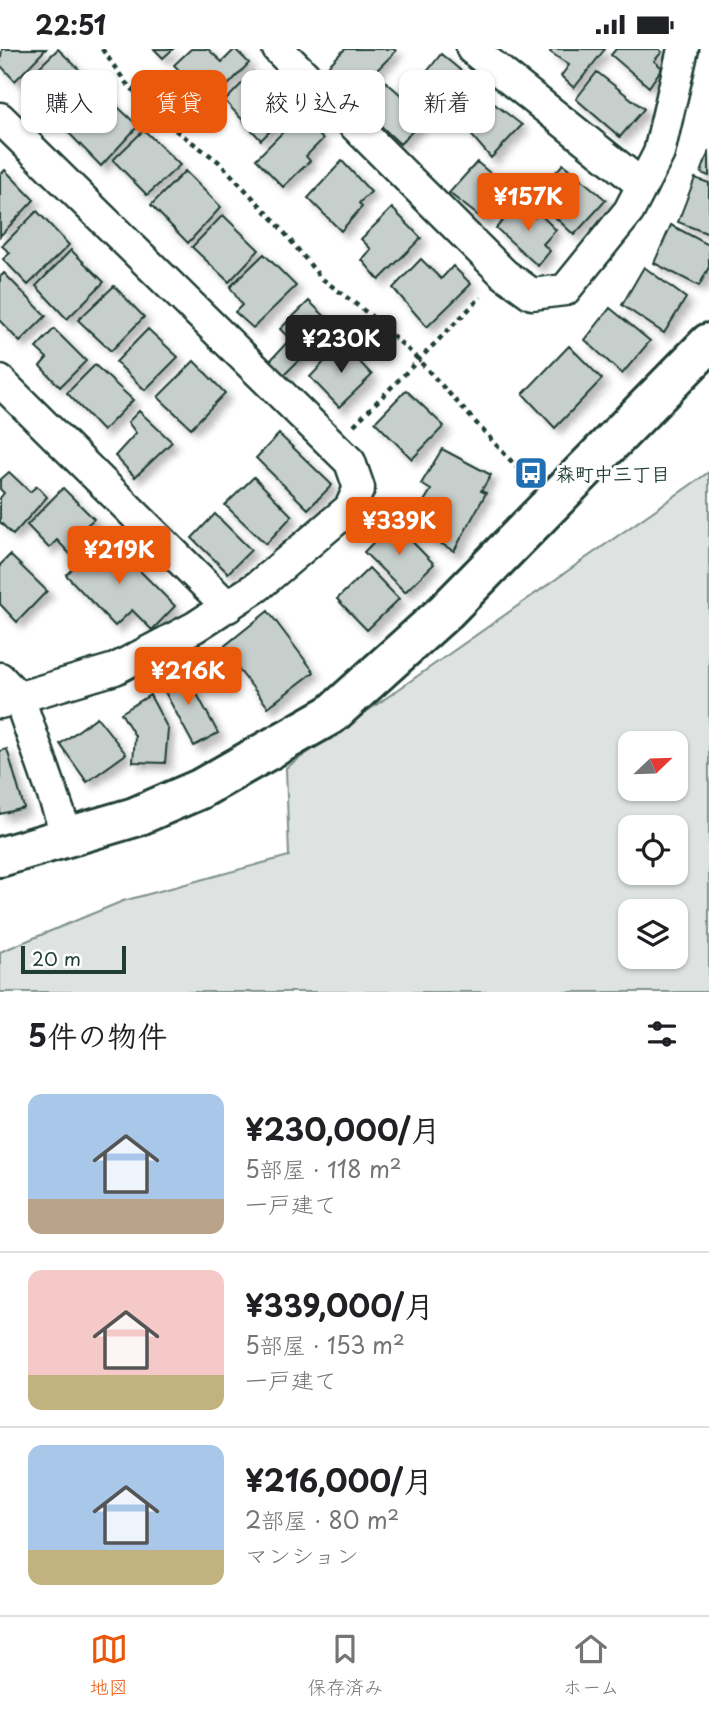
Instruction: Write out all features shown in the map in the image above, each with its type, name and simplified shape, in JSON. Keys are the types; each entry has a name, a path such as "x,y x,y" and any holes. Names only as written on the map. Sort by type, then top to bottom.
{"street":[{"path":"278,49 505,274 532,294 565,290 629,211 659,153 683,49"},
{"path":"472,49 642,185"},
{"path":"0,118 350,463 359,488 350,508 258,586 228,607 116,669 6,693 68,838"},
{"path":"0,857 135,817 200,789 332,715 446,611 709,343"},
{"path":"0,381 228,607"}],"path":[{"path":"102,49 134,91 168,125 218,162 275,221 320,277 370,315 418,361 523,474"},
{"path":"333,446 505,274"}],"shaded area":[{"path":"709,472 709,992 0,992 0,952 123,901 289,856 286,768"}],"building":[{"path":"2,49 46,49 26,70 21,70 21,75 15,81 0,65"},
{"path":"58,49 80,70 36,70"},
{"path":"154,49 173,49 163,58"},
{"path":"191,49 208,49 222,62 235,49 249,63 227,86 227,70 179,70 174,65"},
{"path":"345,49 396,51 377,70 332,70 328,66"},
{"path":"552,49 605,49 574,88 561,76 569,65 550,52"},
{"path":"616,49 659,49 662,52 654,61 662,68 649,87 611,55"},
{"path":"441,54 460,70 428,70"},
{"path":"597,72 644,109 620,137 576,99"},
{"path":"385,81 399,93 399,133 411,133 400,144 385,130"},
{"path":"241,84 241,118 227,103 227,99"},
{"path":"495,104 522,125 491,158 470,133 495,133"},
{"path":"117,106 131,119 132,133 101,166 69,133 117,133"},
{"path":"141,133 147,133 180,165 147,195 113,160"},
{"path":"255,133 268,133 261,140"},
{"path":"282,133 317,133 323,139 306,156 310,161 283,187 256,159"},
{"path":"709,151 709,176 701,173"},
{"path":"342,161 371,192 359,203 362,207 341,231 308,198"},
{"path":"477,162 510,190 484,220 449,193"},
{"path":"563,164 606,200 574,235 534,197"},
{"path":"5,170 34,200 0,236 0,175"},
{"path":"185,171 221,207 188,243 151,205"},
{"path":"695,178 709,183 709,234 678,222"},
{"path":"520,202 535,217 539,213 556,230 543,244 550,251 538,266 496,228"},
{"path":"392,208 421,238 379,280 362,260 371,249 361,239"},
{"path":"37,211 69,245 28,285 3,259 10,253 2,246"},
{"path":"223,215 259,250 229,282 192,247"},
{"path":"671,225 709,245 709,267 699,286 654,263"},
{"path":"71,250 104,282 67,319 36,286"},
{"path":"264,254 296,286 253,328 235,312 242,305 230,287"},
{"path":"421,259 441,279 453,266 471,284 427,327 393,288"},
{"path":"644,267 686,298 664,333 622,305"},
{"path":"4,273 46,316 20,342 0,321 0,277"},
{"path":"114,286 144,317 111,351 78,320"},
{"path":"309,301 341,332 312,360 305,354 283,376 269,362 290,339 280,329"},
{"path":"610,308 650,341 622,374 585,340"},
{"path":"54,329 86,361 60,387 40,366 47,358 36,348"},
{"path":"148,329 178,357 145,390 116,362"},
{"path":"342,343 372,375 339,407 310,377"},
{"path":"569,346 602,379 555,428 523,394"},
{"path":"194,361 225,393 191,428 158,397"},
{"path":"95,365 133,400 103,431 67,393"},
{"path":"406,390 444,426 412,459 375,422"},
{"path":"139,411 172,442 135,477 115,456 136,433 128,422"},
{"path":"279,434 332,485 308,509 256,458"},
{"path":"442,449 491,475 481,491 486,493 454,551 409,525 431,490 421,484"},
{"path":"9,472 30,492 37,486 47,497 13,535 0,522 0,498 4,493 0,489 0,480"},
{"path":"254,477 292,516 266,544 225,505"},
{"path":"63,488 94,519 81,530 87,537 70,554 57,540 49,548 27,525"},
{"path":"215,514 251,550 228,573 192,538"},
{"path":"393,522 434,564 405,592 364,552"},
{"path":"105,536 175,606 152,630 132,610 115,626 66,575"},
{"path":"10,555 47,591 17,622 0,604 0,565"},
{"path":"369,568 399,599 367,630 337,599"},
{"path":"268,611 314,672 268,707 222,648"},
{"path":"183,668 218,733 194,746 159,681"},
{"path":"150,695 168,729 165,763 133,762 135,736 121,713"},
{"path":"97,717 126,754 87,782 60,744"},
{"path":"7,749 24,808 0,814 0,751"}],"place":[{"name":"森町中三丁目","path":"531,473"}]}
